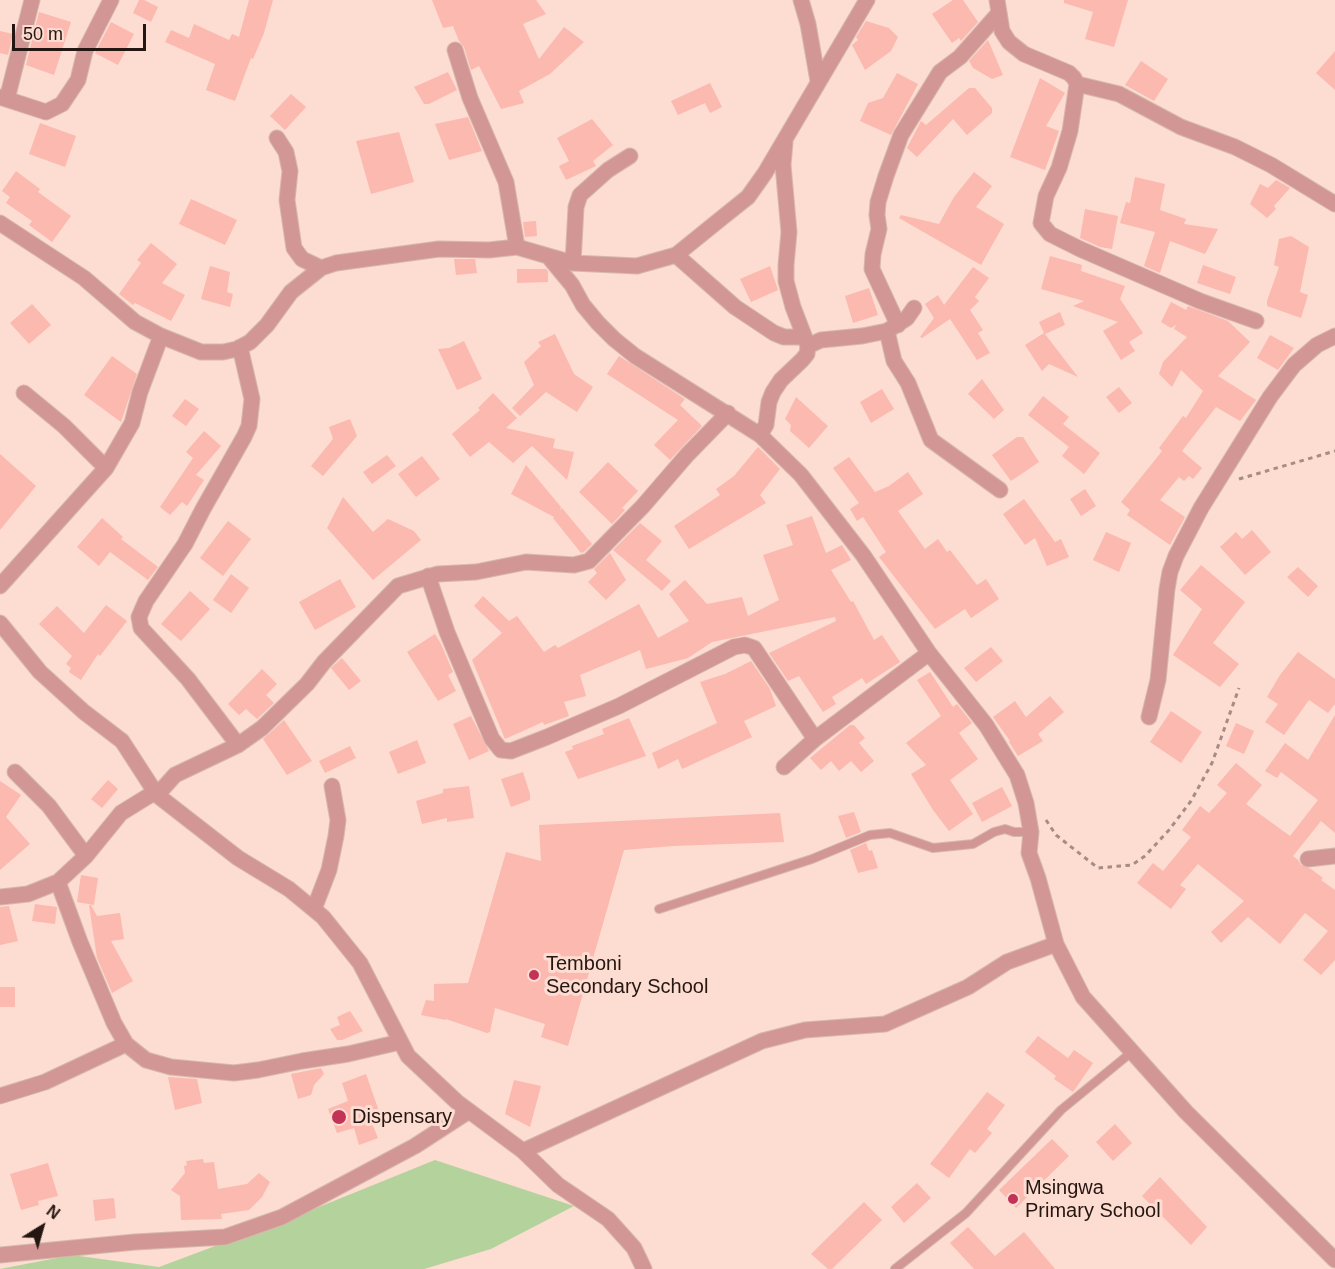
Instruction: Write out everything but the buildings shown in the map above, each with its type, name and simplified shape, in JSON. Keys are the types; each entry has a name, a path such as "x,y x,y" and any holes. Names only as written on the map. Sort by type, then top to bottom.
{"street":[{"path":"32,0 24,40 4,98 46,112 62,104 78,80 85,51 111,0"},
{"path":"801,0 808,24 818,81"},
{"path":"0,223 84,278 135,322 161,336 201,352 223,352 250,342 267,325 291,292 321,268 343,261 440,249 489,250 517,247 573,263 637,266 676,255 748,196 785,139 867,0"},
{"path":"998,6 1002,31 1009,42 1024,54 1068,73 1077,84 1070,131 1059,168 1046,196 1041,224 1050,234 1080,249 1200,301 1256,321"},
{"path":"998,6 960,57 940,72 901,135 878,202 879,229 872,269 892,328 894,361 908,383 931,440 1000,490"},
{"path":"455,50 470,98 506,182 517,247"},
{"path":"1077,84 1119,94 1181,127 1235,147 1271,165 1335,204"},
{"path":"277,138 286,152 290,171 287,200 294,248 302,259 321,268"},
{"path":"760,435 766,425 769,402 773,392 781,380 807,354 806,341 786,280 789,232 783,165 785,139"},
{"path":"573,263 576,207 580,195 608,170 630,156"},
{"path":"676,255 735,307 774,333 784,337 806,341 862,336 892,328 907,318 914,309"},
{"path":"548,256 572,285 598,323 614,339 635,356 760,435 801,475 863,555 929,653 986,725 1017,776 1026,803 1031,832 1029,853 1056,944 1083,997 1186,1112 1335,1260"},
{"path":"0,586 6,573 106,468 132,423 161,336"},
{"path":"1149,717 1158,680 1170,572 1201,508 1270,397 1294,365 1317,345 1335,336"},
{"path":"238,746 188,679 141,628 139,616 146,601 185,544 202,508 249,426 252,399 240,347"},
{"path":"24,393 64,426 106,468"},
{"path":"0,897 28,894 58,882 86,856 121,813 156,793 175,775 238,746 262,728 307,684 324,662 398,586 428,576 476,572 526,562 574,565 589,561 728,413"},
{"path":"428,576 447,632 472,693 492,739 501,750 511,752 557,733 619,706 734,647 745,645 754,648 815,739"},
{"path":"0,623 40,672 84,712 122,741 156,793 238,858 289,890 314,909 337,932 360,963 408,1056 427,1076 469,1111 523,1151 558,1185 608,1219 634,1248 644,1269"},
{"path":"784,767 815,739 929,653"},
{"path":"15,772 49,806 86,856"},
{"path":"314,909 322,892 334,848 338,820 332,786"},
{"path":"1308,860 1335,855"},
{"path":"58,882 94,977 126,1044 146,1060 171,1067 234,1073 348,1054 400,1042"},
{"path":"523,1151 762,1041 805,1030 885,1024 968,987 1007,962 1056,944"},
{"path":"0,1096 45,1082 126,1044"},
{"path":"0,1255 135,1242 225,1237 282,1217 415,1146 469,1111"}],"lane":[{"path":"659,909 812,859 870,835 890,834 933,848 973,844 994,832 1005,829 1014,832 1031,832"},
{"path":"895,1269 966,1213 1061,1110 1133,1051"}],"path":[{"path":"1214,486 1335,451"},
{"path":"1026,803 1044,818 1056,835 1098,868 1132,865 1145,856 1169,830 1191,801 1212,763 1239,688"}],"green space":[{"path":"435,1160 574,1206 491,1249 424,1269 0,1269 72,1255 159,1267 309,1211"}],"place":[{"name":"Temboni Secondary School","path":"534,975"},
{"name":"Dispensary","path":"339,1117"},
{"name":"Msingwa Primary School","path":"1013,1199"}]}
